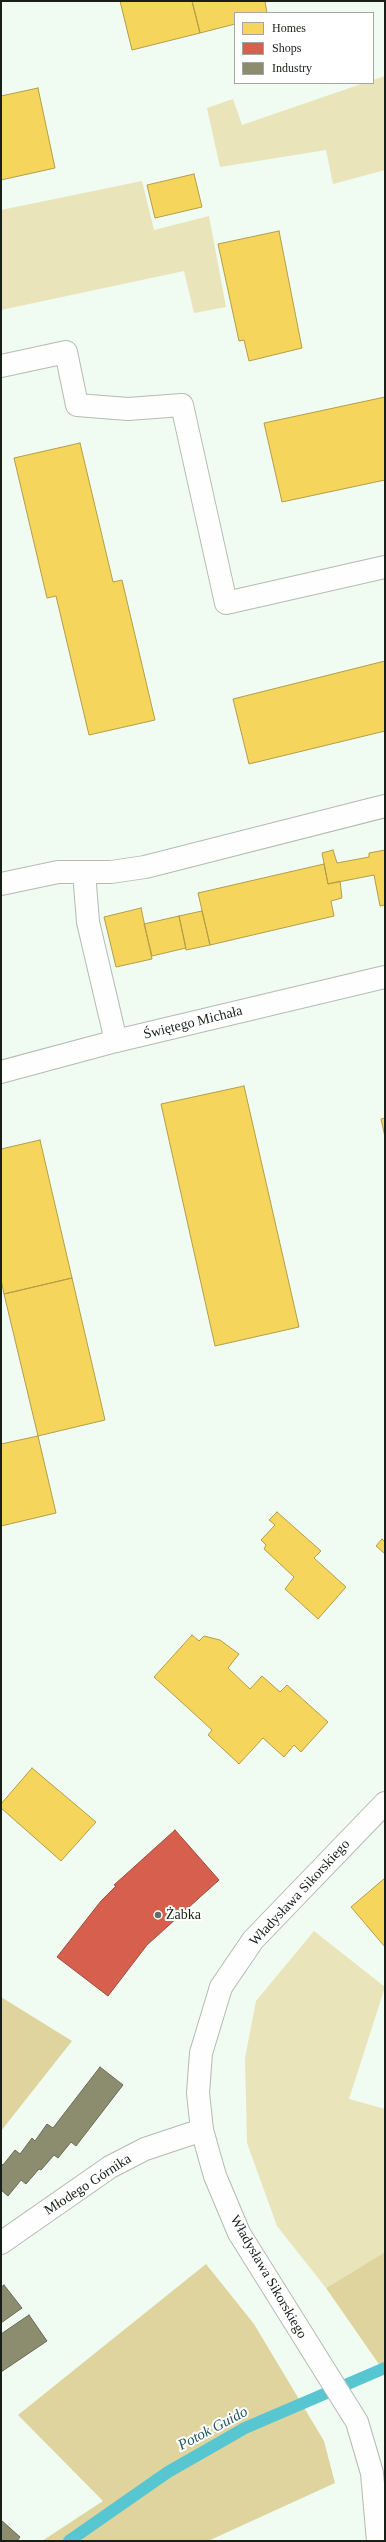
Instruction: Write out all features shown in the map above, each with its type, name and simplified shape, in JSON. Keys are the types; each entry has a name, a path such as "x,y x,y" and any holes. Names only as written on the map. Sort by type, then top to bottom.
{"street":[{"path":"1,366 66,352 77,405 128,409 182,406 226,603 385,567"},
{"path":"1,884 58,872 111,872 145,867 385,806"},
{"path":"84,872 88,922 116,1041"},
{"name":"Świętego Michała","path":"1,1072 116,1041 385,977"},
{"name":"Władysława Sikorskiego","path":"378,2541 372,2473 357,2422 310,2349 239,2233 215,2176 202,2130 198,2093 201,2053 221,1987 253,1940 385,1803"},
{"name":"Młodego Górnika","path":"1,2243 110,2167 145,2149 202,2130"}],"shaded area":[{"path":"385,76 385,170 333,184 326,150 220,167 207,108 233,99 242,125 361,84 374,84 374,80"},
{"path":"142,181 154,230 209,216 226,307 194,313 184,271 1,310 1,210"},
{"path":"314,1931 385,1987 349,2099 385,2109 385,2252 326,2288 277,2226 247,2143 245,2058 256,2001"},
{"path":"1,1997 72,2041 1,2131"},
{"path":"385,2252 385,2373 326,2288"},
{"path":"206,2264 254,2324 324,2441 335,2483 208,2541 42,2541 103,2501 18,2415"}],"building: Homes":[{"path":"120,1 192,1 200,33 132,50"},
{"path":"192,1 265,1 267,12 234,12 234,24 200,33"},
{"path":"38,88 55,168 1,180 1,96"},
{"path":"194,174 202,207 155,218 147,185"},
{"path":"279,231 302,348 249,361 244,340 239,341 218,244"},
{"path":"385,397 385,480 282,502 264,423"},
{"path":"80,443 113,582 122,580 155,720 89,735 56,596 47,598 14,458"},
{"path":"385,661 385,731 249,764 233,699"},
{"path":"333,850 337,863 369,857 369,853 385,850 385,905 380,906 374,875 328,884 322,853"},
{"path":"324,864 328,884 340,881 342,898 331,901 334,916 210,945 198,893"},
{"path":"141,908 152,959 116,967 104,917"},
{"path":"202,911 210,945 186,950 179,916"},
{"path":"179,916 186,948 152,956 144,924"},
{"path":"244,1086 299,1327 215,1346 161,1104"},
{"path":"385,1118 385,1137 381,1119"},
{"path":"40,1140 72,1278 4,1294 1,1280 1,1149"},
{"path":"72,1278 105,1420 38,1436 4,1294"},
{"path":"38,1436 56,1513 1,1526 1,1444"},
{"path":"277,1512 321,1551 314,1558 346,1587 318,1619 285,1589 294,1577 264,1549 266,1545 261,1540 275,1525 269,1520"},
{"path":"382,1539 385,1542 385,1554 376,1546"},
{"path":"192,1635 199,1641 204,1636 220,1640 239,1654 228,1668 250,1689 262,1676 280,1692 287,1685 328,1722 301,1752 294,1745 284,1757 263,1738 239,1764 208,1735 212,1730 154,1677"},
{"path":"32,1768 96,1822 61,1861 1,1808 1,1804"},
{"path":"385,1878 385,1947 351,1907"}],"building: Shops":[{"path":"175,1830 219,1880 147,1945 108,1996 57,1957 101,1901 116,1886 114,1885"}],"building: Industry":[{"path":"100,2067 123,2085 76,2146 71,2142 58,2158 54,2155 26,2184 21,2180 8,2196 1,2190 1,2164 3,2165 15,2150 20,2154 32,2138 35,2141 47,2124 53,2128"},
{"path":"4,2285 22,2308 1,2323 1,2287"},
{"path":"29,2315 47,2341 1,2372 1,2334"},
{"path":"1,2520 20,2537 17,2541 1,2541"}],"waterway":[{"name":"Potok Guido","path":"69,2541 168,2472 245,2428 385,2368"}],"place":[{"name":"Żabka","path":"158,1915"}]}
